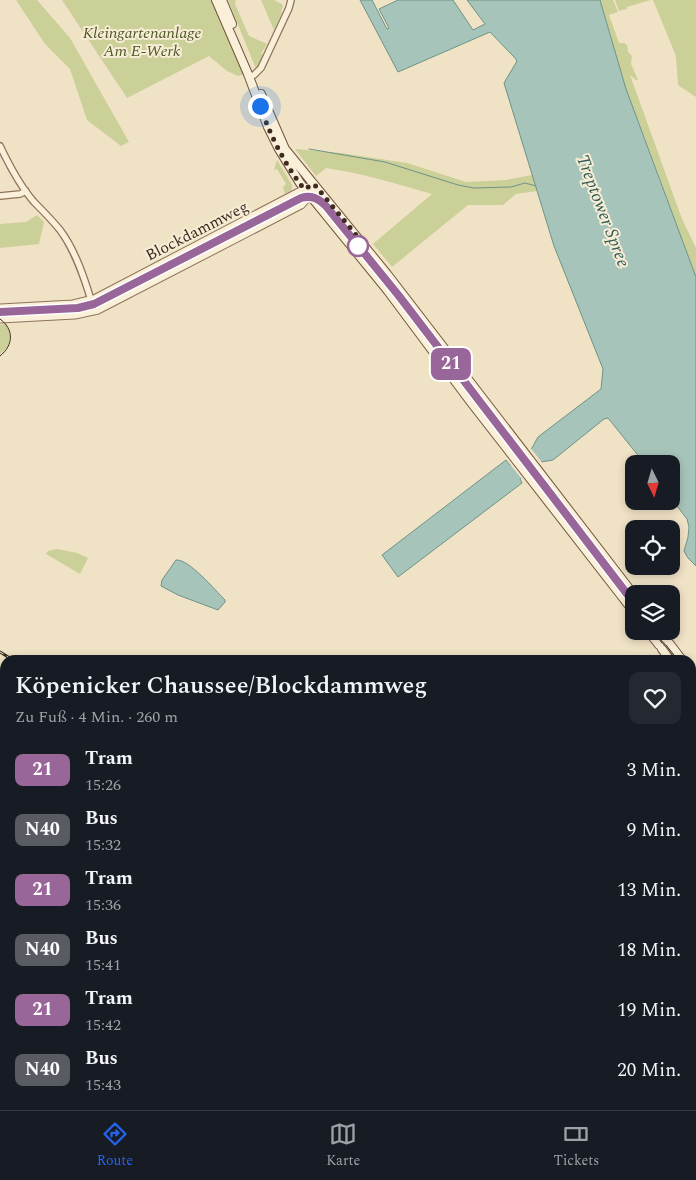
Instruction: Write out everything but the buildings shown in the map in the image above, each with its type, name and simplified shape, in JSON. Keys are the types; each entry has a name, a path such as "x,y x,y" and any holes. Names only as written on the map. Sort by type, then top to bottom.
{"main road":[{"path":"216,0 248,74 268,127 304,189 388,291 590,558 625,601"},
{"path":"222,0 254,75 282,149 316,186 387,274 626,585"},
{"path":"655,640 666,655"},
{"path":"667,640 678,655"}],"street":[{"path":"254,75 260,68 289,8 289,0"},
{"path":"0,146 26,191 62,234 78,264 94,311"},
{"name":"Blockdammweg","path":"0,308 73,304 91,300 304,189 316,186"},
{"name":"Blockdammweg","path":"0,319 74,315 94,311 300,206 310,196 316,186"},
{"path":"0,196 20,194 26,191"}],"green space":[{"name":"Kleingartenanlage Am E-Werk","path":"16,0 37,0 70,38 129,142 121,146 87,120 70,69 45,44"},
{"name":"Kleingartenanlage Am E-Werk","path":"62,0 212,0 243,75 238,76 227,71 209,56 127,98"},
{"path":"228,0 236,0 235,4 249,36 267,44 261,54 264,55 256,69"},
{"path":"261,0 274,0 283,6 274,30"},
{"path":"600,0 613,0 618,12 609,15 619,43 627,45 628,52 632,56 631,64 638,80 630,75 682,219 696,248 696,277 643,133 609,50 613,43"},
{"path":"615,0 651,0 619,11"},
{"path":"653,0 696,0 696,97 678,85 676,56"},
{"path":"295,149 341,153 407,163 466,182 506,180 532,175 537,191 516,194 503,205 468,205 392,267 373,244 432,194 339,170 326,168 316,176"},
{"path":"277,160 292,185 292,190 285,194 283,187 286,184 277,169 274,170"},
{"path":"37,215 44,222 39,244 0,248 0,224 26,222"},
{"path":"6,324 10,337 6,348 0,354 0,325"},
{"path":"57,549 77,553 88,558 80,574 46,554 48,551"}],"water":[{"name":"Treptower Spree","path":"360,0 372,0 387,29 389,28 379,9 398,0 453,0 473,30 485,24 467,0 600,0 626,89 696,277 696,566 684,551 689,527 687,519 680,510 680,455 638,455 608,418 604,419 553,460 541,462 520,479 522,483 398,577 382,555 506,460 510,465 532,448 538,437 601,389 603,369 554,246 504,83 517,61 515,58 490,32 398,72"},
{"path":"176,560 188,564 225,600 218,610 178,595 161,586 162,580"}],"pier":[{"path":"530,447 543,464 523,479 525,483 505,458 510,462"}],"waterway":[{"path":"309,149 385,162 458,185 474,188 511,187 525,183 536,186"}],"tram line":[{"name":"21","path":"0,312 78,308 94,304 301,198 310,196 318,199 371,260 625,591"},
{"path":"0,314 73,311 93,307 298,202 312,200 324,207 397,297 625,595"},
{"path":"0,319 5,323 10,332 8,347 0,356"},
{"path":"666,645 674,655"}],"railway":[{"path":"0,652 5,655"}],"route":[{"path":"260,106 276,143 304,189 314,184 362,242 358,246"}]}
